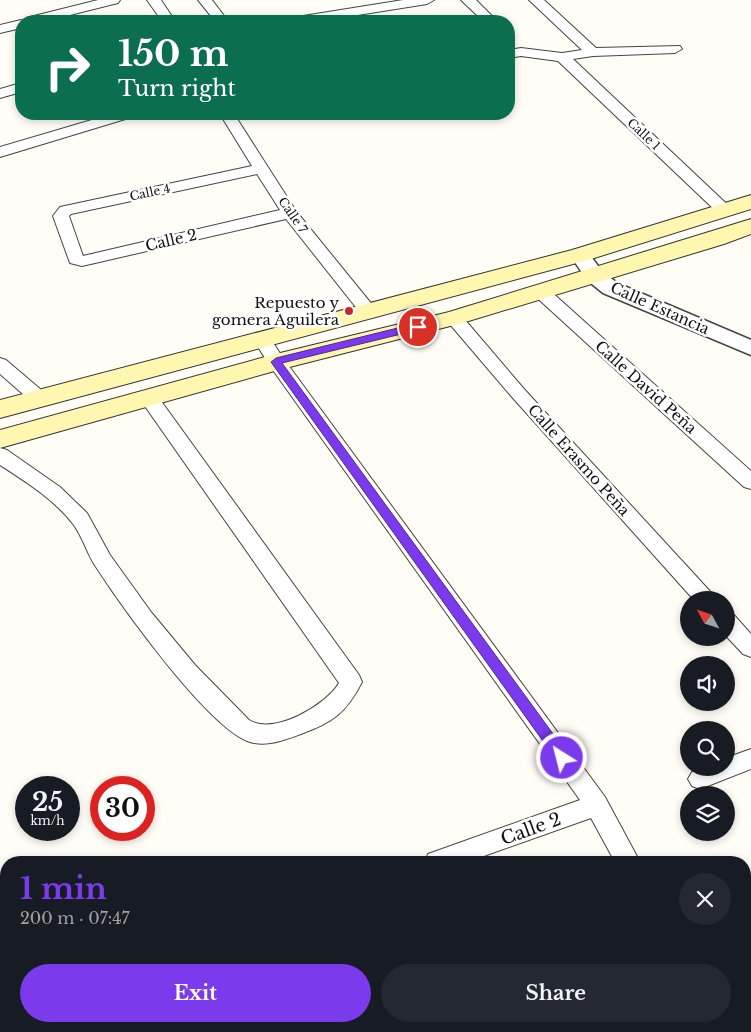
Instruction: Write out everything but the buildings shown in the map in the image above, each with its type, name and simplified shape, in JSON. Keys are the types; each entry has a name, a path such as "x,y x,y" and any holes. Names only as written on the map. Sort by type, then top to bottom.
{"main road":[{"path":"0,409 580,255 726,211 751,201"},
{"path":"0,439 276,362 454,318 716,239 751,226"}],"street":[{"path":"54,15 113,0"},
{"path":"154,0 165,15"},
{"path":"205,0 217,15"},
{"path":"341,0 353,12"},
{"path":"334,15 428,0"},
{"path":"468,0 484,15"},
{"path":"536,0 594,52"},
{"path":"0,29 15,25"},
{"path":"515,53 562,57 594,52 675,49"},
{"name":"Calle 1","path":"562,57 726,211"},
{"path":"0,94 15,89"},
{"path":"0,152 107,120"},
{"name":"Calle 7","path":"231,120 290,213 368,311"},
{"name":"Calle 4","path":"68,236 61,216 66,210 263,168"},
{"name":"Calle 2","path":"68,236 76,259 82,261 290,213"},
{"name":"Calle Estancia","path":"580,255 594,275 610,288 751,348"},
{"name":"Calle David Peña","path":"542,292 751,482"},
{"name":"Calle Erasmo Peña","path":"454,318 518,392 699,591"},
{"path":"262,339 276,362 597,805 625,856"},
{"path":"0,364 39,398"},
{"path":"0,455 54,493 80,518 102,560 152,629 192,679 239,725 251,732 268,734 288,729 326,714 341,701 351,682 149,398"},
{"path":"735,631 751,648"},
{"path":"700,778 751,759"},
{"name":"Calle 2","path":"454,856 597,805"}],"place":[{"name":"Repuesto y gomera Aguilera","path":"349,311"}],"route":[{"path":"418,327 276,362 562,758"}]}
